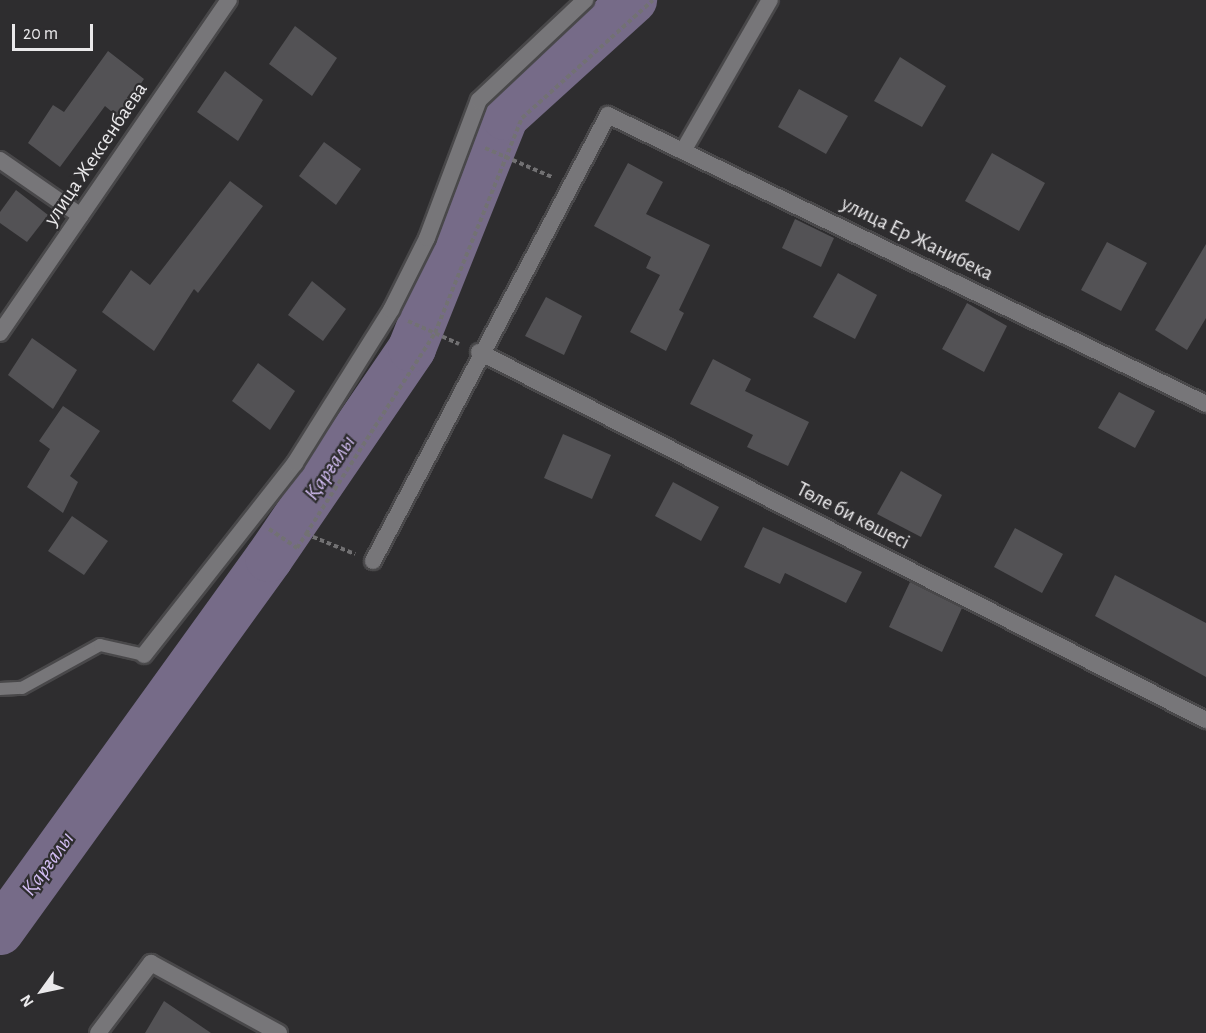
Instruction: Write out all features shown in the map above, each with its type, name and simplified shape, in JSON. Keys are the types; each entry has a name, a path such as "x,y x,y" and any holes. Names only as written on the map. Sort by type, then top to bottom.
{"street":[{"name":"улица Жексенбаева","path":"0,333 229,0"},
{"path":"144,655 295,463 391,310 427,238 479,100 585,0"},
{"path":"683,151 770,0"},
{"name":"улица Ер Жанибека","path":"572,186 608,115 1206,404"},
{"path":"0,160 81,216"},
{"path":"373,561 479,352 572,186"},
{"name":"Төле би көшесі","path":"479,352 1206,720"},
{"path":"98,1033 152,963 279,1033"}],"lane":[{"path":"0,689 22,688 100,645 144,655"}],"path":[{"path":"270,530 297,548 435,333 522,118 653,0"},
{"path":"480,146 508,156 572,186"},
{"path":"413,325 435,333"},
{"path":"306,534 373,561"}],"building":[{"path":"295,26 337,58 312,96 269,64"},
{"path":"108,51 144,79 118,117 105,106 60,167 28,143 53,105 64,112"},
{"path":"900,57 946,86 922,127 874,101"},
{"path":"225,71 263,100 238,141 197,112"},
{"path":"799,89 848,116 826,154 778,127"},
{"path":"324,142 361,169 336,205 299,176"},
{"path":"992,153 1045,183 1019,231 965,201"},
{"path":"628,163 663,182 646,214 710,245 679,310 684,313 666,351 630,332 660,275 646,268 651,257 594,226"},
{"path":"230,181 263,206 198,293 194,289 154,351 102,312 131,270 150,285"},
{"path":"16,190 48,215 27,242 0,223 0,212"},
{"path":"795,219 834,238 821,267 782,248"},
{"path":"1107,242 1147,263 1121,311 1081,290"},
{"path":"1206,244 1206,318 1187,350 1155,330"},
{"path":"838,273 877,295 855,339 813,317"},
{"path":"312,281 346,309 323,341 288,315"},
{"path":"546,297 582,316 564,355 525,336"},
{"path":"967,303 1007,326 984,372 942,349"},
{"path":"32,338 77,370 53,409 8,375"},
{"path":"713,359 751,379 745,391 809,422 788,466 747,447 753,435 690,404"},
{"path":"258,363 295,391 270,430 232,401"},
{"path":"1119,392 1155,411 1135,448 1098,428"},
{"path":"63,406 100,431 70,476 78,482 63,513 27,487 50,449 39,441"},
{"path":"563,434 611,455 592,499 544,478"},
{"path":"901,471 942,495 921,537 877,514"},
{"path":"673,482 719,507 701,541 655,516"},
{"path":"72,516 108,541 84,575 48,551"},
{"path":"763,527 862,572 846,603 785,573 780,584 744,567"},
{"path":"1015,528 1063,554 1042,593 994,567"},
{"path":"1115,575 1206,623 1206,677 1095,616"},
{"path":"910,582 962,608 942,652 889,627"},
{"path":"164,1001 211,1033 145,1033"}],"waterway":[{"name":"Қарғалы","path":"0,931 269,558 412,348 505,116 633,0"}]}
